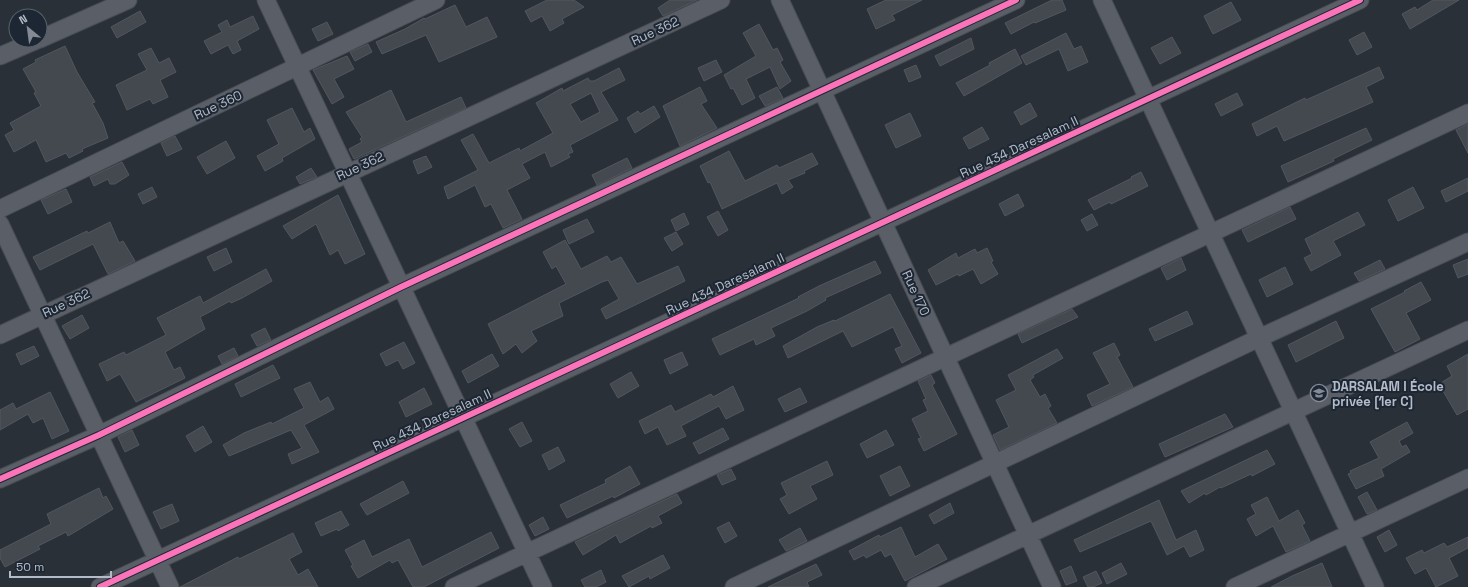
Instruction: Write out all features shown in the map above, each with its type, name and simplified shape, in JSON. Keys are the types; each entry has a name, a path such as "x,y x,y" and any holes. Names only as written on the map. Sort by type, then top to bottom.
{"street":[{"path":"48,35 128,0"},
{"path":"266,0 543,587"},
{"name":"Rue 360","path":"0,208 436,0"},
{"name":"Rue 362","path":"0,335 347,172 721,0"},
{"name":"Rue 170","path":"780,0 1052,587"},
{"path":"0,480 99,435 401,287 1016,0"},
{"path":"1102,0 1375,587"},
{"name":"Rue 434 Daresalam II","path":"100,587 1360,0"},
{"path":"0,56 18,48"},
{"path":"454,587 1468,113"},
{"path":"0,224 170,587"},
{"path":"734,587 995,462 1468,242"},
{"path":"916,587 1468,330"},
{"path":"1235,587 1468,478"}],"building":[{"path":"547,0 574,0 584,7 562,19 564,23 550,31 542,16 531,22 525,11"},
{"path":"670,0 697,0 663,16 658,8"},
{"path":"886,0 922,0 892,15 895,20 876,29 867,9"},
{"path":"1052,0 1062,0 1066,10 1035,23 1034,22 1011,34 1005,23"},
{"path":"1433,0 1459,0 1410,29 1402,14 1415,7 1417,10"},
{"path":"1231,2 1241,20 1213,34 1204,16"},
{"path":"455,5 466,27 487,17 497,37 439,62 426,35 382,54 376,42 405,29 424,18 425,19"},
{"path":"140,11 146,22 117,38 111,27"},
{"path":"253,16 259,29 237,41 241,50 233,54 228,45 211,54 204,41 222,32 218,25 227,20 230,27"},
{"path":"327,22 333,34 318,41 312,29"},
{"path":"759,24 773,50 777,48 783,60 780,62 791,81 780,89 770,67 746,79 755,98 742,105 733,88 731,89 724,75 756,56 743,33"},
{"path":"1364,32 1372,47 1357,55 1349,40"},
{"path":"1066,33 1074,49 1081,46 1088,62 1068,71 1059,49 1026,65 1021,56"},
{"path":"1172,37 1181,53 1160,64 1151,48"},
{"path":"971,38 974,49 940,66 935,56"},
{"path":"368,44 372,52 355,61 350,52"},
{"path":"65,46 77,72 95,102 92,103 103,123 108,138 82,149 83,151 69,158 66,153 46,162 36,140 14,152 5,135 14,130 10,123 41,106 34,93 36,92 23,69 36,62 35,60"},
{"path":"151,48 159,63 169,58 176,72 160,80 168,97 153,104 150,99 127,110 116,85 147,70 138,54"},
{"path":"1015,49 1022,63 964,96 956,83 990,65 989,63"},
{"path":"347,56 354,69 334,79 344,97 332,104 313,70"},
{"path":"716,60 722,72 704,81 698,68"},
{"path":"916,65 921,77 909,82 904,70"},
{"path":"1379,67 1384,78 1366,87 1373,102 1284,141 1277,126 1257,136 1252,124 1305,98 1306,100"},
{"path":"619,68 625,80 601,92 618,120 570,145 573,152 568,154 570,157 551,167 545,152 522,164 530,178 507,190 522,219 503,228 491,204 485,207 475,185 448,199 444,187 478,170 461,140 473,134 489,163 519,148 520,151 553,133 536,103 562,88 563,91 588,78 590,81 594,81","holes":["591,93 600,112 581,122 570,104"]},
{"path":"700,87 707,101 701,104 717,128 680,146 663,106"},
{"path":"777,87 783,98 765,106 759,96"},
{"path":"391,90 406,122 461,97 466,108 354,159 349,149 362,142 360,139 362,137 346,112"},
{"path":"1237,93 1243,105 1221,116 1215,104"},
{"path":"1030,103 1037,116 1021,125 1014,112"},
{"path":"654,106 660,117 635,133 627,118 638,111 640,114"},
{"path":"292,108 304,132 310,128 315,139 282,158 283,161 265,171 257,156 279,144 267,120"},
{"path":"910,113 921,136 896,148 885,125"},
{"path":"1468,124 1468,153 1456,130"},
{"path":"982,127 989,139 969,149 963,138"},
{"path":"1366,128 1372,140 1333,159 1334,161 1288,182 1281,166"},
{"path":"175,136 182,149 167,156 161,143"},
{"path":"226,141 235,158 207,174 197,157"},
{"path":"729,151 745,181 777,165 779,168 812,153 818,164 804,171 805,173 788,180 793,187 782,194 777,183 722,209 710,182 708,183 700,166"},
{"path":"426,156 432,167 418,174 413,161"},
{"path":"627,158 632,168 597,185 592,175"},
{"path":"122,162 129,175 115,184 110,184 108,179 94,186 90,177"},
{"path":"311,168 317,177 300,184 296,177"},
{"path":"1141,172 1148,186 1111,204 1110,202 1094,210 1088,200"},
{"path":"1468,178 1468,191 1446,202 1441,191"},
{"path":"152,187 157,197 143,204 138,194"},
{"path":"1413,187 1424,208 1398,221 1388,200"},
{"path":"66,189 72,202 48,214 41,200"},
{"path":"1018,194 1024,206 1005,216 999,204"},
{"path":"338,195 365,254 345,264 338,250 330,255 316,224 292,239 283,226"},
{"path":"1290,207 1296,219 1248,242 1242,230"},
{"path":"718,211 728,230 718,236 707,217"},
{"path":"1358,212 1365,225 1333,241 1341,255 1311,271 1304,258 1312,254 1305,239"},
{"path":"684,213 689,224 676,231 671,220"},
{"path":"1092,214 1098,225 1087,231 1081,220"},
{"path":"587,219 594,232 569,244 563,230"},
{"path":"110,222 119,243 123,241 135,261 108,274 93,244 40,270 33,257 87,231 88,233"},
{"path":"676,232 683,244 672,251 664,238"},
{"path":"565,240 581,269 607,256 611,262 621,257 637,284 678,266 685,281 606,319 601,309 619,299 608,280 602,282 559,303 563,316 531,331 537,341 522,353 516,344 503,354 488,324 566,284 556,266 552,269 543,252"},
{"path":"226,248 232,262 214,271 207,257"},
{"path":"987,248 993,261 991,262 998,274 981,284 973,269 959,276 958,274 936,285 928,270 956,253 958,258 975,249 977,253"},
{"path":"1181,258 1186,270 1167,280 1161,268"},
{"path":"1468,259 1468,274 1458,278 1453,265"},
{"path":"1380,260 1385,269 1359,281 1354,273"},
{"path":"875,261 881,273 825,298 826,300 807,311 771,328 775,336 756,345 754,339 720,355 712,339 799,298 798,297 819,286"},
{"path":"1285,267 1293,284 1267,297 1259,280"},
{"path":"266,269 272,281 242,298 231,303 230,301 200,317 205,329 165,352 174,370 180,367 185,378 136,402 120,374 107,381 99,364 124,352 126,355 166,335 157,318 200,296 203,303"},
{"path":"1421,282 1431,300 1406,313 1420,339 1395,352 1371,309"},
{"path":"890,294 921,353 902,363 895,349 902,346 893,327 852,347 843,331 788,358 783,346 817,327 834,320 835,321"},
{"path":"1072,309 1078,317 1022,343 1018,334"},
{"path":"1187,311 1193,324 1155,341 1149,329"},
{"path":"82,315 89,328 70,339 62,326"},
{"path":"1336,321 1344,338 1296,362 1288,345"},
{"path":"265,328 271,340 257,346 251,335"},
{"path":"404,342 415,363 403,369 398,360 386,366 380,354"},
{"path":"1114,343 1120,355 1117,357 1133,387 1092,406 1087,395 1110,384 1093,353"},
{"path":"34,346 39,356 21,365 16,354"},
{"path":"234,348 238,356 222,364 218,356"},
{"path":"1057,349 1063,358 1033,375 1034,377 1030,380 1040,397 1045,394 1051,406 1048,408 1057,423 1000,450 993,435 1009,427 996,400 1016,390 1008,375"},
{"path":"682,352 688,365 670,374 664,360"},
{"path":"492,354 499,366 468,383 462,371"},
{"path":"1468,354 1468,409 1457,415 1439,384 1452,376 1447,366"},
{"path":"273,365 280,378 241,397 235,384"},
{"path":"631,372 639,386 618,398 610,384"},
{"path":"931,375 935,383 932,385 957,434 924,451 918,439 921,438 912,419 928,411 923,400 926,399 918,381"},
{"path":"310,382 320,402 328,397 334,409 304,425 319,452 292,464 288,454 302,448 291,430 229,456 223,445 244,433 271,422 272,424 304,408 294,389"},
{"path":"733,386 744,410 726,419 719,406 681,426 686,436 667,445 658,427 645,434 639,421 671,405 675,412 711,394 713,397"},
{"path":"424,388 432,404 406,417 399,402"},
{"path":"800,388 807,402 785,412 778,399"},
{"path":"50,392 69,431 52,439 43,418 33,423 28,414 0,430 0,410 13,403 16,409"},
{"path":"1225,414 1233,427 1165,457 1159,444"},
{"path":"522,422 532,441 520,447 509,429"},
{"path":"1407,422 1413,433 1399,441 1402,447 1406,445 1410,452 1381,469 1384,476 1356,489 1348,474 1351,473 1350,471 1379,458 1370,442"},
{"path":"203,426 212,442 195,452 186,436"},
{"path":"723,428 729,439 699,454 693,443"},
{"path":"132,430 139,445 125,452 118,437"},
{"path":"886,430 894,445 867,458 860,444"},
{"path":"558,447 565,461 549,470 542,455"},
{"path":"1267,450 1275,464 1252,476 1251,474 1221,488 1220,487 1206,495 1205,493 1189,503 1181,491"},
{"path":"827,461 833,475 810,486 817,499 789,514 780,499 787,495 781,483"},
{"path":"630,466 640,484 614,498 613,496 567,518 560,505 606,483 605,480"},
{"path":"900,466 910,486 890,496 880,476"},
{"path":"731,469 736,479 722,485 717,475"},
{"path":"403,481 409,493 367,515 360,504"},
{"path":"99,488 103,498 106,496 113,509 68,536 66,532 38,546 40,549 5,567 0,558 0,550 51,524 47,514"},
{"path":"1367,492 1377,510 1367,514 1358,497"},
{"path":"677,494 682,503 658,516 662,523 652,528 651,526 620,543 616,535 583,555 575,542"},
{"path":"1267,497 1279,521 1298,510 1305,523 1302,525 1310,541 1286,552 1273,526 1256,536 1247,519 1256,514 1251,505"},
{"path":"1159,500 1176,540 1196,530 1204,550 1190,557 1184,546 1167,555 1151,521 1080,552 1074,540"},
{"path":"950,503 954,513 934,524 929,515"},
{"path":"172,504 179,521 161,529 153,512"},
{"path":"341,511 349,525 338,531 337,529 321,536 315,523"},
{"path":"543,517 549,529 535,536 529,525"},
{"path":"729,522 737,536 725,543 717,528"},
{"path":"901,527 915,557 938,544 947,559 905,581 891,554 885,557 881,550 866,558 864,555 854,560 849,551 879,535 880,537"},
{"path":"800,528 807,541 786,551 779,540"},
{"path":"1389,530 1397,545 1385,552 1377,537"},
{"path":"491,532 499,548 424,587 413,587 398,560 392,563 390,560 358,578 351,566 353,565 345,550 364,540 372,557 409,539 422,567"},
{"path":"293,533 302,552 289,559 298,575 308,569 318,587 180,587 238,557 239,559"},
{"path":"1468,537 1468,548 1449,558 1458,576 1436,587 1426,568 1415,574 1406,558 1422,550 1424,553 1444,543 1447,547"},
{"path":"663,555 670,568 650,579 649,576 629,587 622,576"},
{"path":"1121,563 1127,574 1107,584 1102,573"},
{"path":"1322,563 1332,587 1271,587 1292,576"},
{"path":"816,564 822,575 807,582 809,587 768,587"},
{"path":"1071,566 1077,581 1066,585 1060,571"},
{"path":"601,570 606,582 596,587 585,587 581,580"},
{"path":"1096,571 1102,583 1093,587 1088,587 1083,577"}],"cycle path":[{"path":"0,479 99,435 401,287 1016,0"},
{"path":"100,587 1360,0"}],"place":[{"name":"DARSALAM I École privée [1er C]","path":"1319,393"}]}
